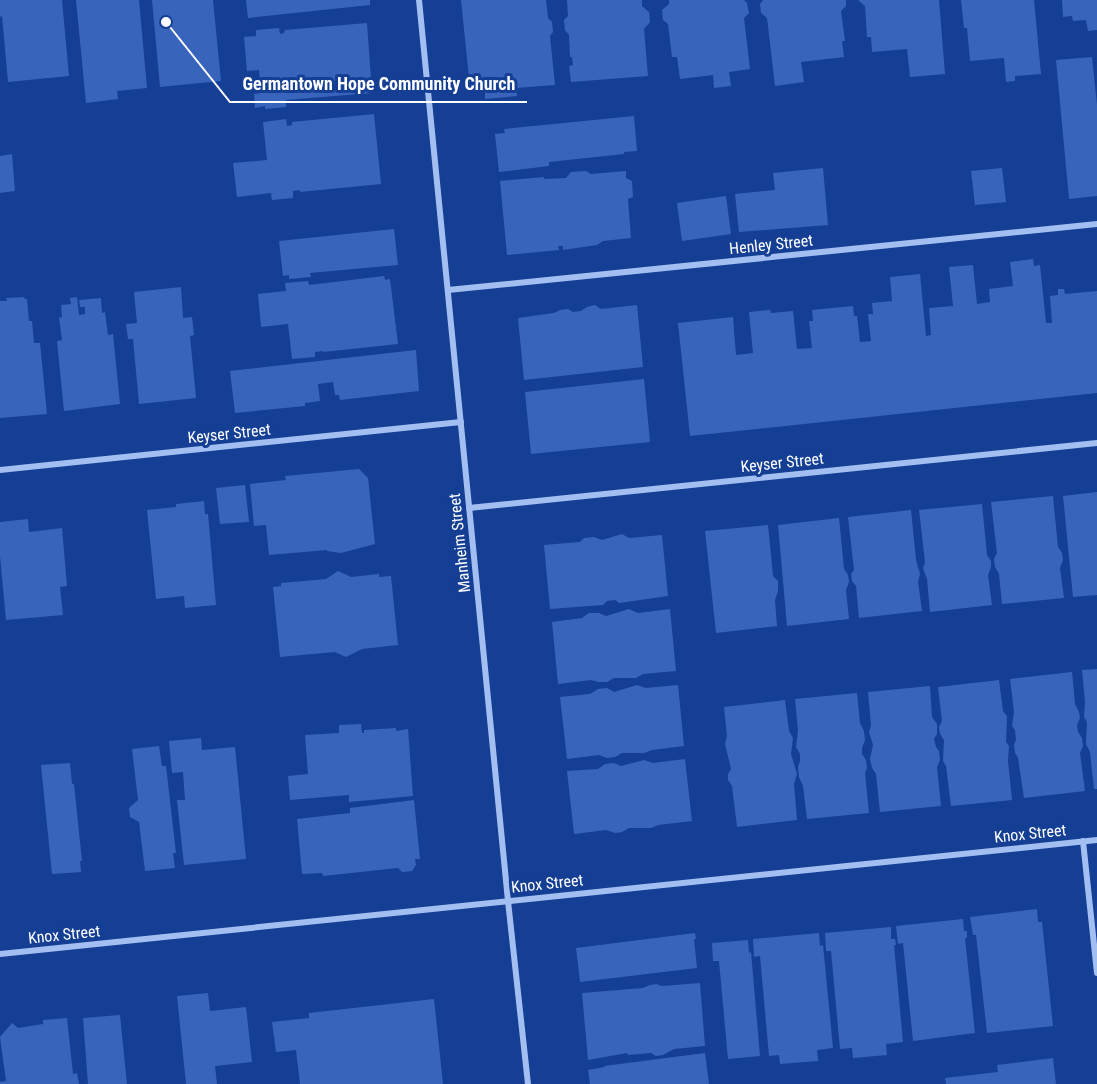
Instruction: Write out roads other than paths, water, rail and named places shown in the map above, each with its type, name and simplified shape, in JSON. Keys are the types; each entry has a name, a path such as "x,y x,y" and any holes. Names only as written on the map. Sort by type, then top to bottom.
{"street":[{"name":"Manheim Street","path":"419,0 528,1084"},
{"name":"Henley Street","path":"448,290 1097,225"},
{"name":"Keyser Street","path":"0,470 461,422"},
{"name":"Keyser Street","path":"469,508 1097,443"},
{"name":"Knox Street","path":"0,954 1097,840"},
{"path":"1083,841 1097,973"}],"place":[{"name":"Germantown Hope Community Church","path":"166,22"}]}
